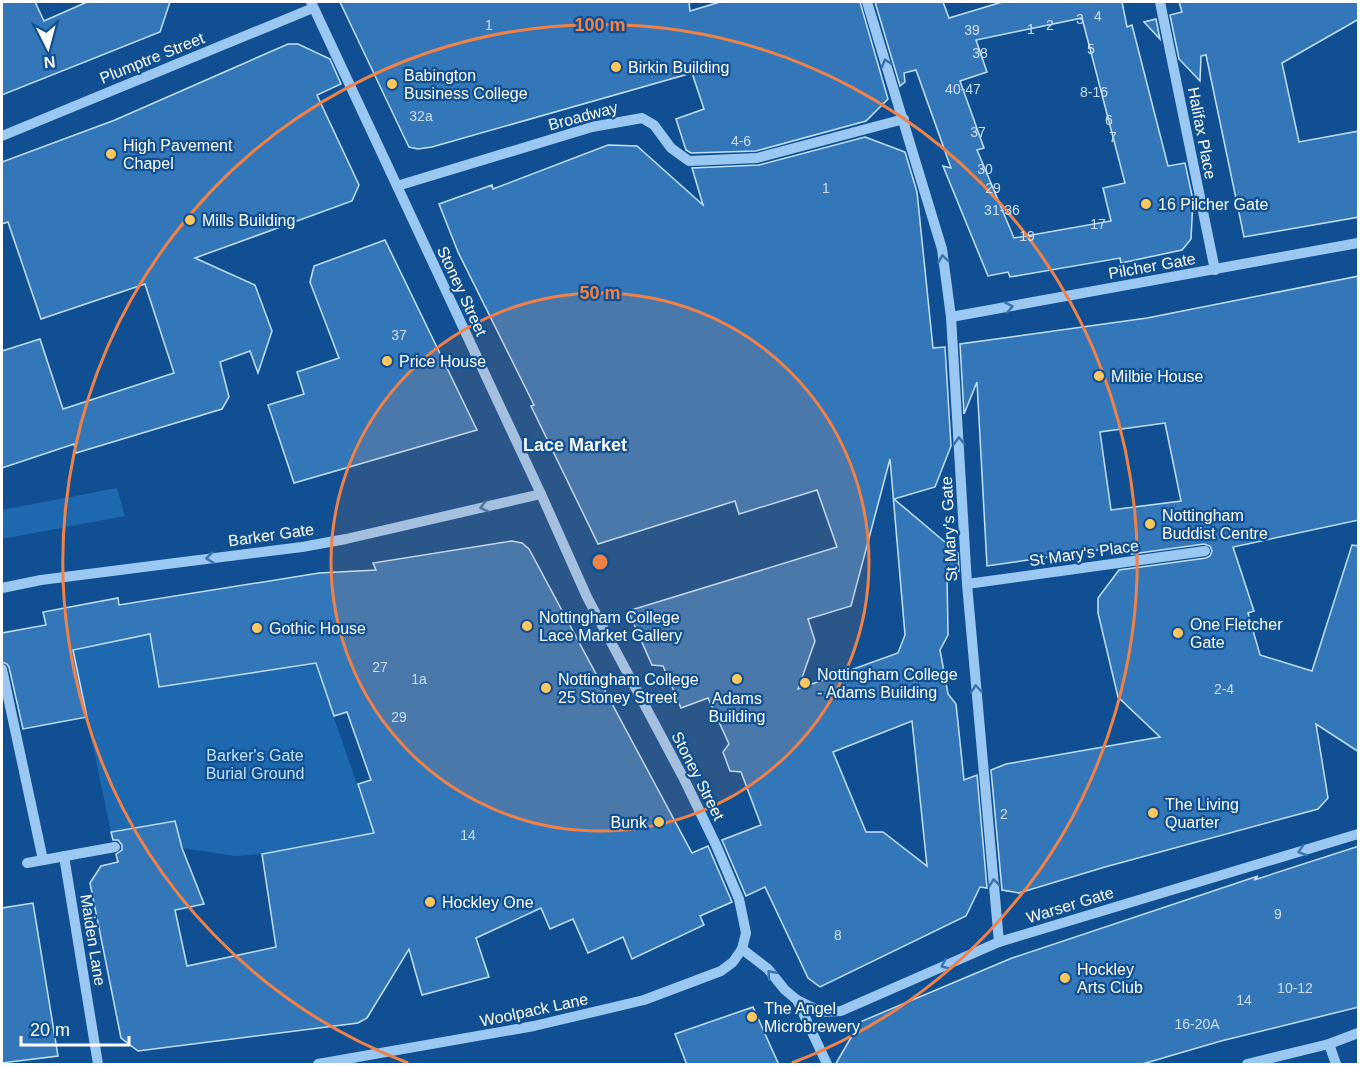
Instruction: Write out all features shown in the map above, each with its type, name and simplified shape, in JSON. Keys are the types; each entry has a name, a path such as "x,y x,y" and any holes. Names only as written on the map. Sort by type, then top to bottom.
{"street":[{"name":"St Mary's Gate","path":"867,2 942,249 951,317 967,584 999,942"},
{"name":"Halifax Place","path":"1160,2 1215,270"},
{"name":"Plumptre Street","path":"2,136 312,5"},
{"name":"Stoney Street","path":"312,5 542,494 587,597 684,779 730,877 745,918 746,933 742,950"},
{"name":"Broadway","path":"397,186 620,120 642,118 654,125 671,148 689,161 757,158 904,119"},
{"name":"Pilcher Gate","path":"951,317 1359,243"},
{"name":"Barker Gate","path":"2,588 53,578 302,547 542,494"},
{"name":"St Mary's Place","path":"967,584 1205,551"},
{"path":"2,669 43,860"},
{"name":"Warser Gate","path":"797,1000 821,1012 841,1011 999,942 1359,834"},
{"path":"27,863 115,847"},
{"name":"Maiden Lane","path":"64,856 98,1065"},
{"path":"742,950 768,969 785,990 797,1000 827,1065"},
{"name":"Woolpack Lane","path":"318,1065 534,1026 644,1000 721,971 733,962 742,950"},
{"path":"1247,1065 1329,1044 1359,1033"},
{"path":"1329,1044 1336,1065"}],"green space":[{"path":"117,488 125,516 2,539 2,510"},
{"name":"Barker's Gate Burial Ground","path":"145,601 160,687 315,663 386,868 262,854 235,856 182,848 175,822 111,832 73,650 126,639 119,605"}],"building":[{"path":"2,2 35,2 44,21 87,2 170,2 160,32 2,95"},
{"path":"340,2 689,2 690,11 720,2 860,2 888,99 866,121 756,151 691,153 686,150 676,119 704,109 692,73 432,147 418,149 409,147"},
{"path":"875,2 943,2 949,18 1002,2 1122,2 1127,27 1132,25 1168,166 1185,163 1193,200 1191,239 1182,250 1121,263 1120,258 1010,277 1008,272 988,276 943,166 951,168 916,70 904,73 905,82 900,86","holes":["1082,18 1125,183 1103,188 1111,221 1014,238 977,150 984,148 960,81 987,72 976,40"]},
{"path":"1179,2 1359,2 1359,19 1282,63 1299,142 1359,131 1359,217 1244,237 1206,55 1201,56 1200,81 1179,59 1170,15 1182,12"},
{"path":"1156,19 1160,39 1144,22"},
{"path":"288,44 298,44 330,59 341,84 317,95 359,185 352,201 195,258 255,285 272,331 258,373 250,351 220,362 229,397 222,409 76,453 74,444 2,468 2,351 40,339 63,409 174,373 145,284 41,319 8,222 2,224 2,162 115,120"},
{"path":"865,137 905,152 917,192 933,348 945,347 951,446 935,487 894,499 958,553 959,571 947,573 948,635 940,650 948,694 956,704 964,780 977,775 987,888 980,887 966,916 820,987 808,978 765,887 746,896 722,840 761,825 741,772 730,771 723,752 729,744 708,698 681,708 663,666 652,665 628,611 837,547 817,490 739,514 735,501 598,544 531,406 534,405 458,252 439,204 492,185 493,189 608,145 637,146 703,205 692,168 759,165","holes":["890,459 905,635 898,653 798,689 815,641 808,619 851,606","912,721 927,866 883,832 866,832 833,752"]},
{"name":"Price House","path":"385,240 477,430 294,483 268,405 304,394 297,372 339,358 310,282 314,266"},
{"path":"1359,276 1359,520 1233,547 1254,611 1248,613 1260,655 1312,671 1352,545 1359,546 1359,752 1316,724 1328,798 1318,809 1019,893 1002,890 991,770 1006,764 1160,737 1118,697 1098,613 1098,598 1119,570 1206,558 1212,551 1210,546 1204,544 1132,554 1139,544 987,566 977,382 964,414 960,344 1147,318","holes":["1165,423 1181,501 1111,510 1100,432"]},
{"path":"512,541 522,543 529,549 692,853 708,846 732,902 700,916 704,925 632,959 623,937 588,953 573,919 550,929 541,908 476,938 489,977 422,995 409,949 367,1018 358,1023 138,1051 121,1038 90,883 101,866 118,862 116,854 122,850 122,845 118,840 113,840 111,832 175,821 182,848 204,904 175,910 187,966 276,947 262,854 374,833 358,784 371,780 347,712 334,716 316,663 159,687 150,634 73,650 87,717 23,729 9,667 2,662 2,633 46,625 43,612 118,598 119,605 319,573 376,570 373,563"},
{"path":"1359,846 1359,1007 1221,1041 1139,1065 835,1065 860,1022 1012,958 1258,876 1254,880"},
{"path":"33,903 58,1056 2,1063 2,908"},
{"name":"The Angel Microbrewery","path":"753,1007 779,1065 687,1065 675,1034"}],"place":[{"name":"Birkin Building","path":"616,67"},
{"name":"Babington Business College","path":"392,84"},
{"name":"High Pavement Chapel","path":"111,154"},
{"name":"16 Pilcher Gate","path":"1146,204"},
{"name":"Mills Building","path":"190,220"},
{"name":"Price House","path":"387,361"},
{"name":"Milbie House","path":"1099,376"},
{"name":"Nottingham Buddist Centre","path":"1150,524"},
{"name":"Nottingham College Lace Market Gallery","path":"527,626"},
{"name":"Gothic House","path":"257,628"},
{"name":"One Fletcher Gate","path":"1178,633"},
{"name":"Adams Building","path":"737,679"},
{"name":"Nottingham College - Adams Building","path":"805,683"},
{"name":"Nottingham College 25 Stoney Street","path":"546,688"},
{"name":"The Living Quarter","path":"1153,813"},
{"name":"Bunk","path":"659,822"},
{"name":"Hockley One","path":"430,902"},
{"name":"Hockley Arts Club","path":"1065,978"},
{"name":"The Angel Microbrewery","path":"752,1017"}],"district":[{"name":"Lace Market","path":"575,445"}]}
